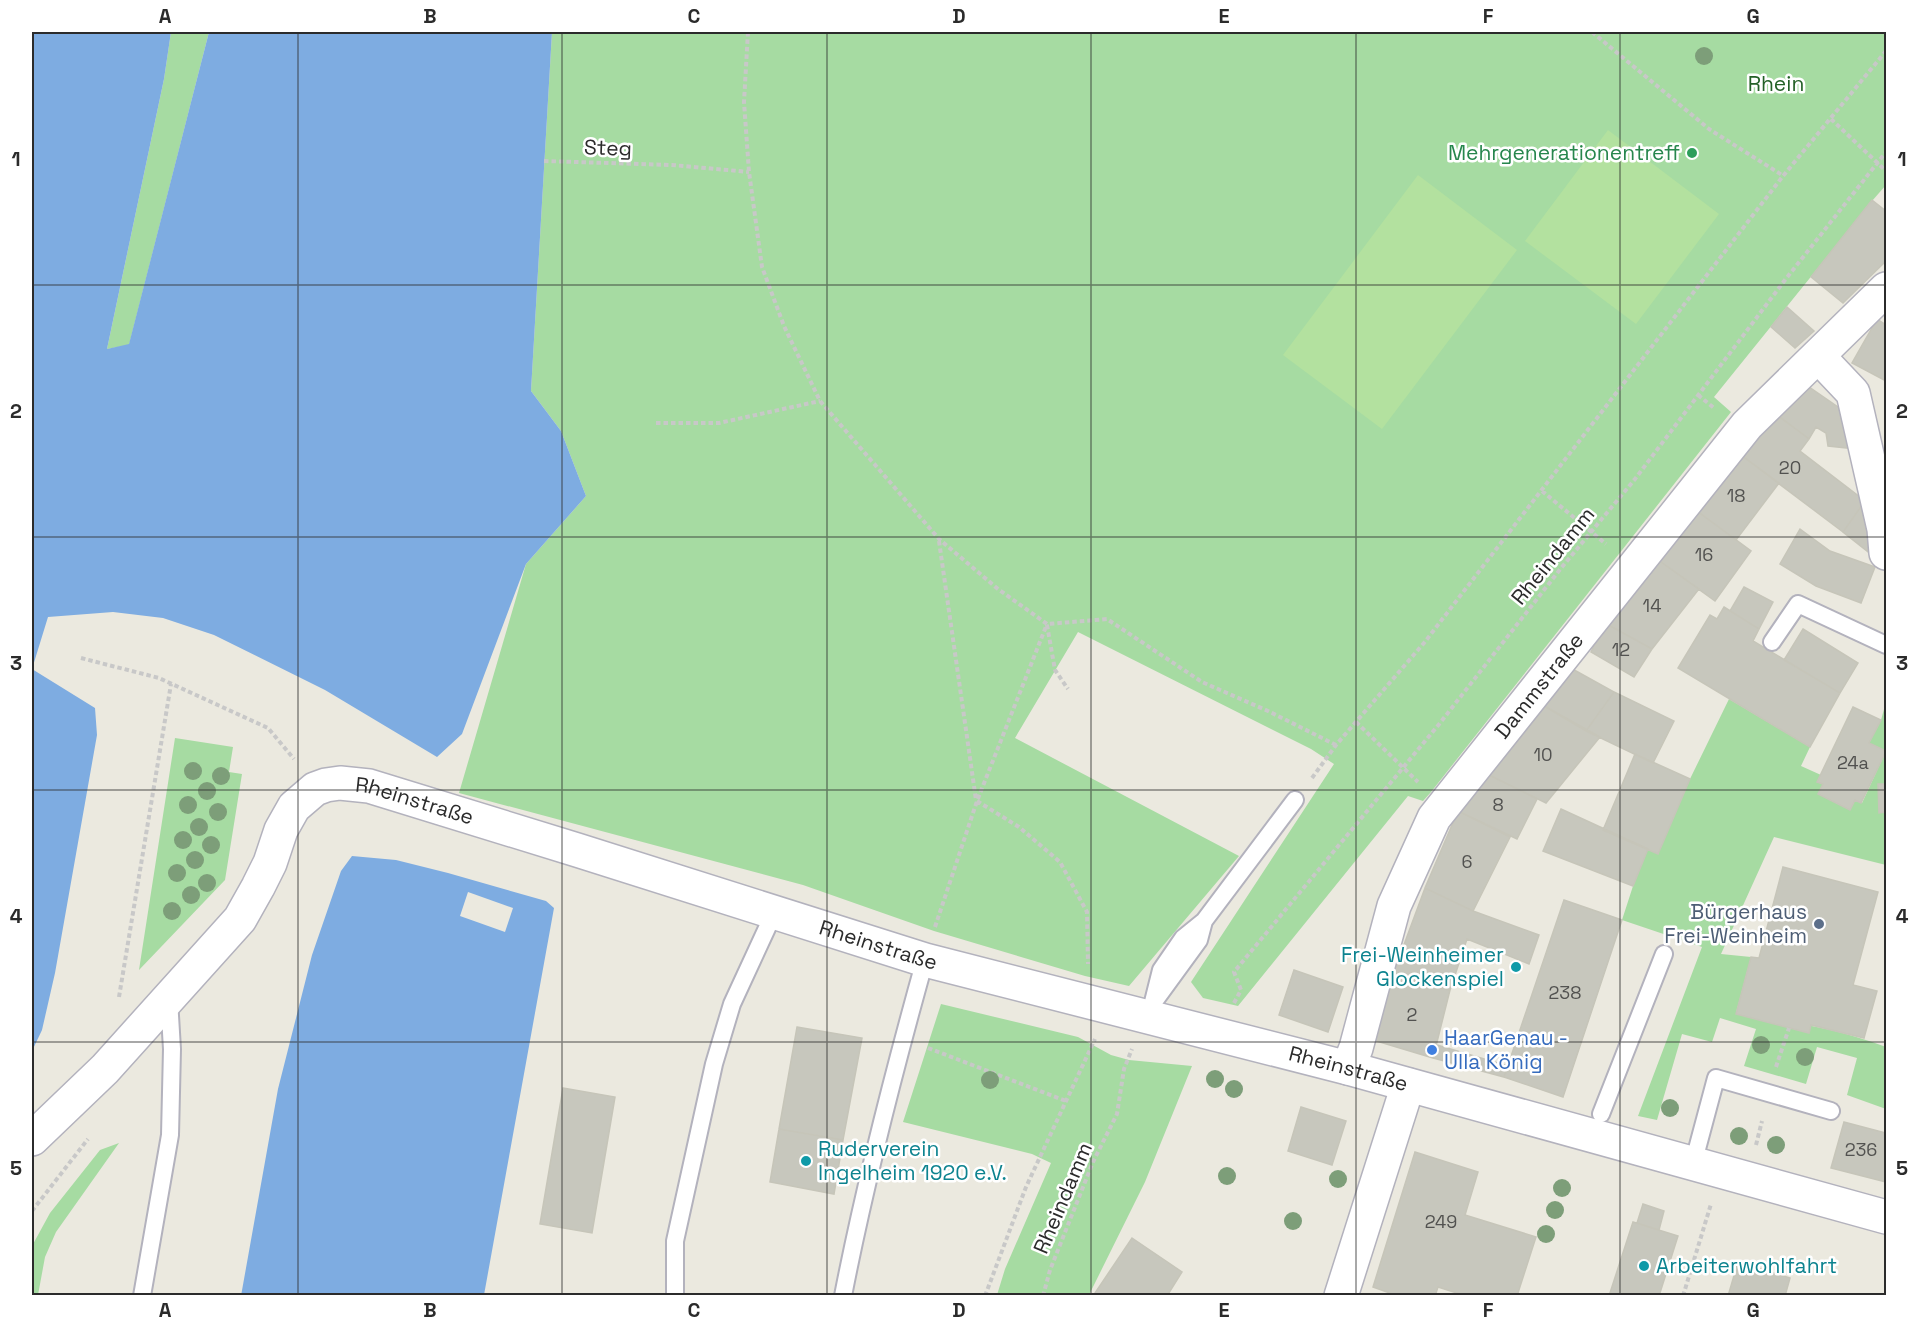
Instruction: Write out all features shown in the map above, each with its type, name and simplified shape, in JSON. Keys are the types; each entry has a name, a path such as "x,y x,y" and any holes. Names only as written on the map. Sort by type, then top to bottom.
{"street":[{"name":"Dammstraße","path":"1348,1068 1356,1048 1394,906 1434,818 1747,424 1887,289"},
{"path":"1818,356 1853,393 1884,529 1887,554"},
{"name":"Rheinstraße","path":"32,1139 105,1069 240,919 270,863 281,830 294,807 315,789 340,783 369,786 925,960 1093,1004 1149,1010 1348,1068 1887,1217"},
{"path":"1341,1296 1408,1084"}],"lane":[{"path":"1772,642 1798,604 1887,645"},
{"path":"1149,1010 1161,970 1183,938 1204,921 1295,800"},
{"path":"675,1296 675,1242 714,1064 732,1004 774,913"},
{"path":"1601,1114 1664,954"},
{"path":"843,1296 854,1239 901,1047 925,960"},
{"path":"142,1296 170,1136 172,1049 169,998"},
{"path":"1693,1164 1716,1078 1831,1111"}],"path":[{"path":"748,32 744,102 749,172 762,267 784,326 820,401 939,539 998,589 1047,624 1107,619 1202,682 1268,711 1336,745"},
{"path":"1592,32 1709,129 1783,176"},
{"path":"1295,800 1336,745 1424,643 1783,176 1887,51"},
{"path":"1831,119 1887,171"},
{"name":"Rheindamm","path":"1233,1007 1241,990 1234,972 1635,479 1785,280 1887,152"},
{"name":"Steg","path":"544,161 672,165 749,172"},
{"path":"656,423 719,423 820,401"},
{"path":"1542,491 1592,531"},
{"path":"939,539 976,801"},
{"path":"1047,624 1055,670 1068,690"},
{"path":"925,960 976,801 1047,624"},
{"path":"81,658 159,678 268,728"},
{"path":"119,1000 171,684"},
{"path":"1356,722 1402,768"},
{"path":"976,801 1019,827 1060,862 1087,912 1093,1004 1093,1045 1026,1187 985,1296"},
{"name":"Rheindamm","path":"1043,1296 1050,1270 1093,1162 1116,1114 1124,1070 1149,1010"},
{"path":"901,1047 927,1047 1066,1101"},
{"path":"32,1211 93,1133"},
{"path":"1683,1296 1712,1200"}],"green space":[{"path":"171,32 209,32 129,345 107,349 164,79"},
{"name":"Rhein","path":"552,32 1886,32 1886,185 1714,397 1731,412 1431,792 1423,801 1408,796 1238,1006 1203,998 1191,982 1334,764 1311,749 1078,632 1015,738 1239,856 1129,986 1085,976 934,931 803,885 459,793 526,564 586,496 561,431 531,391"},
{"path":"1608,130 1719,214 1636,324 1525,241"},
{"path":"1418,175 1517,250 1382,429 1283,355"},
{"path":"1729,699 1810,747 1801,766 1821,775 1817,782 1823,784 1818,794 1850,810 1855,800 1862,803 1886,751 1886,865 1774,837 1721,954 1751,957 1736,1013 1831,1030 1886,1047 1886,1109 1847,1095 1857,1058 1817,1047 1806,1084 1744,1066 1756,1029 1720,1018 1712,1042 1682,1034 1657,1120 1638,1116 1702,947 1622,920 1648,849 1658,853 1690,779"},
{"path":"1886,702 1886,751 1869,743 1881,720"},
{"path":"175,738 233,747 229,772 242,774 225,880 139,970"},
{"path":"941,1004 1078,1037 1111,1055 1129,1060 1192,1066 1145,1182 1089,1295 997,1295 1005,1269 1051,1163 1032,1154 903,1122"},
{"path":"119,1143 56,1232 45,1257 38,1295 32,1295 32,1246 50,1213 100,1150"}],"water":[{"path":"32,32 171,32 164,79 107,349 129,344 209,32 552,32 531,391 561,431 586,496 526,564 462,734 437,757 325,690 214,635 163,618 113,612 48,617 32,669"},
{"path":"32,669 95,708 97,735 55,973 42,1030 32,1051"},
{"path":"352,856 396,860 448,873 546,901 554,908 484,1295 241,1296 278,1089 312,955 341,871"}],"pier":[{"path":"468,892 513,908 505,932 460,916"}],"building":[{"path":"1872,200 1886,211 1886,261 1843,303 1811,277"},
{"path":"1787,307 1814,331 1795,348 1771,327"},
{"path":"1877,319 1886,325 1886,381 1852,363"},
{"path":"1802,382 1848,414 1855,449 1828,446 1826,433 1816,427 1809,439 1773,412"},
{"path":"1773,412 1809,439 1800,451 1865,501 1843,532 1737,452"},
{"path":"1737,452 1779,483 1736,540 1693,508"},
{"path":"1865,501 1872,555 1843,532"},
{"path":"1693,508 1751,551 1715,601 1657,559"},
{"path":"1800,529 1830,551 1875,567 1861,603 1816,586 1780,564"},
{"path":"1657,559 1699,589 1652,649 1605,623"},
{"path":"1744,587 1773,602 1759,629 1730,611"},
{"path":"1724,607 1759,629 1753,641 1840,693 1810,747 1678,668 1710,615 1717,619"},
{"path":"1605,623 1652,649 1634,677 1591,652"},
{"path":"1803,629 1858,663 1840,693 1784,660"},
{"path":"1567,666 1614,692 1586,731 1539,703"},
{"path":"1614,692 1674,721 1653,763 1586,731"},
{"path":"1539,703 1600,737 1546,803 1487,774"},
{"path":"1853,707 1881,720 1869,743 1886,751 1861,803 1855,800 1850,810 1818,794 1823,784 1817,782"},
{"path":"1635,754 1690,779 1658,854 1603,830"},
{"path":"1487,774 1537,799 1517,839 1458,811"},
{"path":"1878,784 1886,784 1886,812 1879,813"},
{"path":"1561,809 1648,849 1633,886 1543,851"},
{"path":"1458,811 1510,837 1473,911 1425,888"},
{"name":"Bürgerhaus Frei-Weinheim","path":"1783,867 1878,892 1853,985 1877,991 1864,1038 1811,1025 1809,1033 1736,1014 1751,957 1759,958"},
{"path":"1425,888 1473,911 1539,935 1529,964 1467,939 1450,990 1392,977"},
{"path":"1564,900 1622,920 1563,1097 1504,1077"},
{"path":"1294,970 1343,987 1328,1032 1279,1015"},
{"path":"1392,977 1450,990 1433,1058 1373,1040"},
{"path":"797,1027 862,1038 843,1140 779,1129"},
{"path":"1437,1045 1508,1066 1504,1077 1433,1058"},
{"path":"563,1088 615,1097 592,1233 540,1224"},
{"path":"1301,1107 1346,1121 1332,1165 1288,1151"},
{"path":"1844,1122 1886,1133 1886,1182 1831,1168"},
{"name":"Ruderverein Ingelheim 1920 e.V.","path":"779,1129 843,1140 834,1194 770,1182"},
{"path":"1415,1152 1478,1172 1465,1215 1536,1237 1517,1296 1466,1296 1438,1287 1435,1296 1398,1296 1373,1287"},
{"path":"1643,1204 1664,1211 1659,1230 1637,1223"},
{"name":"Arbeiterwohlfahrt","path":"1633,1222 1678,1236 1659,1296 1609,1296"},
{"path":"1132,1238 1182,1272 1167,1296 1093,1296"},
{"path":"1738,1262 1790,1278 1785,1296 1728,1296"}],"place":[{"name":"Mehrgenerationentreff","path":"1692,153"},
{"name":"Bürgerhaus Frei-Weinheim","path":"1819,924"},
{"name":"Frei-Weinheimer Glockenspiel","path":"1516,967"},
{"name":"HaarGenau - Ulla König","path":"1432,1050"},
{"name":"Ruderverein Ingelheim 1920 e.V.","path":"806,1161"},
{"name":"Arbeiterwohlfahrt","path":"1644,1266"}]}
